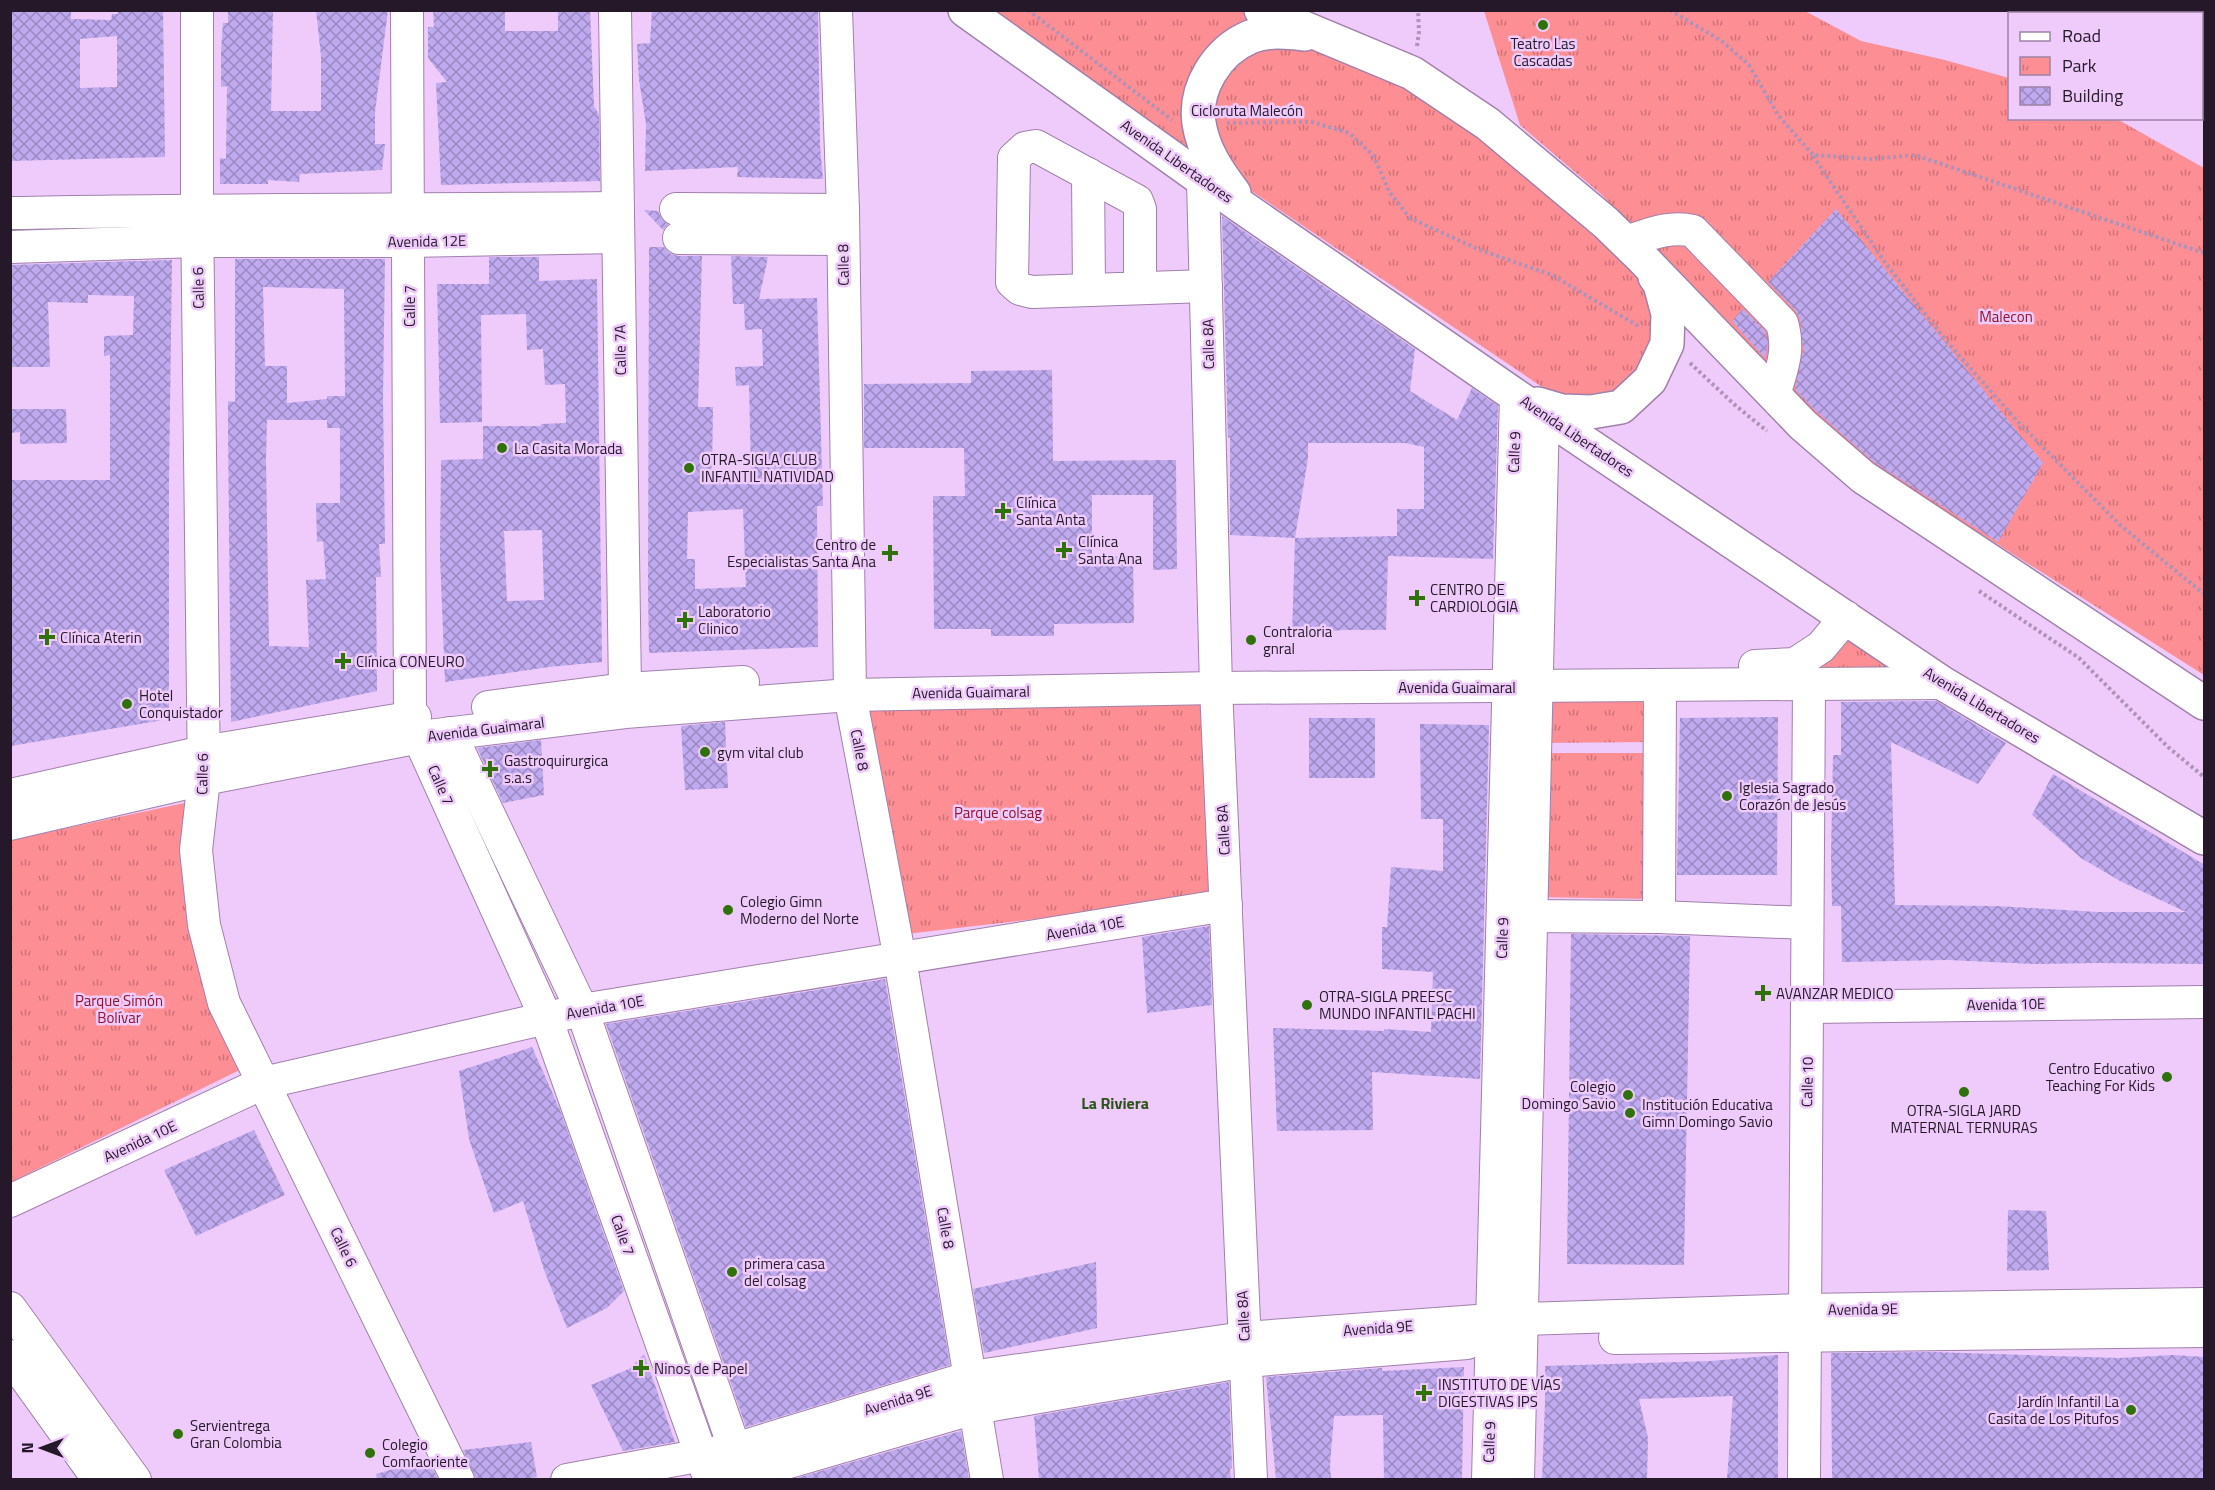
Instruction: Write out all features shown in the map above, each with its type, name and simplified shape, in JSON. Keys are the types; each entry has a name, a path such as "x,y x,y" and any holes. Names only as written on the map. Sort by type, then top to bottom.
{"main road":[{"name":"Avenida Libertadores","path":"965,10 1245,209 1942,683 2205,838"},
{"path":"1261,10 1412,73 1488,124 1606,223 1803,425 1863,477 2205,703"},
{"path":"1245,209 1217,171 1204,143 1199,122 1200,95 1210,71 1228,50 1251,36 1281,31 1319,35"},
{"path":"1528,403 1562,411 1591,412 1621,406 1650,380 1667,344 1668,314 1660,284 1635,251"}],"street":[{"name":"Calle 6","path":"197,10 196,209 204,766 196,850 204,925 224,1003 458,1479"},
{"name":"Calle 7","path":"407,10 415,728 546,1018 705,1467"},
{"name":"Calle 7A","path":"615,10 625,689"},
{"name":"Calle 8","path":"836,10 843,224 850,685 900,959 987,1479"},
{"path":"1140,288 1140,209 1137,201 1036,146 1025,148 1014,158 1012,282 1020,289 1032,292 1206,286"},
{"path":"1088,174 1089,290"},
{"name":"Calle 8A","path":"1203,180 1216,678 1251,1479"},
{"name":"Avenida 12E","path":"10,213 196,209 409,210 618,223"},
{"name":"Avenida 12E","path":"10,247 197,241 409,241 618,223"},
{"path":"678,223 843,224"},
{"path":"1635,251 1662,230 1680,228 1693,231 1710,247 1782,322 1786,356 1774,395"},
{"name":"Calle 9","path":"1518,1479 1507,1330 1528,403"},
{"name":"Avenida Guaimaral","path":"10,795 204,766 625,689 1216,678 1523,676 1795,664 1821,648 1846,617"},
{"name":"Avenida Guaimaral","path":"1523,676 1660,685 1942,683"},
{"name":"Calle 10","path":"1804,1479 1809,684"},
{"name":"Avenida Guaimaral","path":"415,728 450,733 850,685"},
{"path":"1659,917 1660,685"},
{"name":"Calle 7","path":"450,733 582,1011 736,1471"},
{"name":"Avenida Guaimaral","path":"10,824 204,766"},
{"name":"Avenida 10E","path":"10,1201 264,1083 582,1011 1226,905"},
{"path":"1517,916 1659,917 1807,923"},
{"name":"Avenida 10E","path":"1808,1006 2205,1002"},
{"name":"Avenida 9E","path":"736,1471 971,1377 1245,1350 1507,1330 1804,1322 2205,1304"},
{"path":"10,1308 135,1479"},
{"name":"Avenida 9E","path":"1804,1322 2205,1331"},
{"name":"Calle 9","path":"1488,1479 1507,1330"},
{"name":"Avenida 9E","path":"567,1479 705,1467 736,1471 975,1408 1245,1350"},
{"path":"13,1366 99,1479"}],"path":[{"name":"Cicloruta Malecón","path":"1028,10 1173,121 1312,122 1349,133 1373,154 1390,193 1410,218 1480,250 1552,275 1646,330"},
{"path":"1670,10 1723,42 1749,66 1778,115 1813,155 1891,270 1948,343 2019,423 2120,525 2205,594"},
{"path":"1813,155 1870,159 1915,155 2205,253"}],"green space":[{"path":"1240,10 1273,25 1227,43 1201,164 984,11"},
{"name":"Malecon","path":"1484,11 1805,11 1861,41 1945,60 2008,78 2008,120 2119,120 2204,168 2204,675 1817,430 1602,195 1520,125"},
{"path":"1304,41 1384,71 1495,142 1649,283 1659,315 1638,380 1611,395 1560,399 1247,188 1209,142 1216,80 1252,45"},
{"path":"1850,627 1917,676 1800,673"},
{"name":"Parque colsag","path":"1211,697 1219,898 906,934 862,704"},
{"path":"1538,700 1653,700 1654,742 1538,743"},
{"path":"1537,753 1654,753 1651,899 1535,897"},
{"name":"Parque Simón Bolívar","path":"194,801 204,936 264,1058 11,1182 11,840"}],"building":[{"path":"10,10 71,10 71,19 111,20 112,14 118,14 118,10 163,10 165,157 10,161","holes":["117,36 117,87 80,88 80,39"]},
{"path":"228,10 273,10 271,111 321,111 321,56 316,10 388,10 375,112 375,144 385,144 382,170 300,174 299,182 268,180 268,184 220,184 220,158 226,159 227,86 221,87 221,51 223,23 228,23"},
{"path":"433,10 505,10 505,31 558,31 558,10 590,10 594,106 599,115 600,181 441,185 436,83 447,82 428,58 428,27 434,27"},
{"path":"652,10 818,10 820,146 823,179 737,177 738,167 645,171 646,124 639,80 637,44 650,43"},
{"path":"1836,209 2043,463 1998,542 1874,462 1816,411 1795,389 1803,351 1800,319 1795,310 1768,282"},
{"path":"644,210 658,211 668,225 663,230"},
{"path":"1222,216 1415,349 1410,391 1457,420 1472,388 1498,406 1493,559 1388,556 1386,630 1342,630 1292,635 1295,538 1230,535 1230,437 1228,438","holes":["1308,443 1405,443 1424,447 1424,509 1397,509 1397,536 1295,538 1308,458"]},
{"path":"649,247 664,247 669,253 678,256 702,256 698,407 713,407 712,473 751,473 749,385 736,386 735,367 763,366 762,329 745,330 744,304 733,304 731,256 768,257 759,299 817,298 823,506 817,506 818,647 649,653","holes":["743,509 746,587 695,589 695,559 687,559 688,512"]},
{"path":"489,257 539,257 539,281 597,279 602,662 445,682 440,557 441,460 483,459 483,426 541,426 541,424 566,423 565,384 545,385 543,349 527,350 526,314 481,315 482,422 440,423 437,284 489,284","holes":["542,530 544,600 507,601 504,531"]},
{"path":"235,259 385,259 383,396 385,544 379,544 381,577 376,577 377,691 231,722 228,401 235,402","holes":["263,287 344,289 345,396 327,396 327,399 287,403 287,366 265,366","267,420 327,420 327,428 340,428 340,503 316,503 317,542 323,541 326,579 306,580 309,647 269,646"]},
{"path":"172,260 169,719 11,746 10,480 110,480 110,355 104,356 104,336 133,335 134,296 88,295 88,303 48,302 50,367 11,367 10,265"},
{"path":"1743,309 1766,332 1766,359 1732,321"},
{"path":"1052,370 1053,461 1176,460 1177,569 1153,570 1153,495 1092,495 1092,556 1133,556 1134,623 1054,624 1054,636 991,636 991,629 934,629 933,496 965,496 964,448 864,448 864,384 971,383 971,371"},
{"path":"10,409 66,409 67,443 20,444 20,432 10,433"},
{"path":"1936,701 2006,743 1978,784 1891,742 1895,905 1997,906 2097,912 2186,912 2120,881 2081,858 2032,815 2053,774 2205,865 2205,964 2036,964 1948,960 1842,962 1841,906 1832,906 1831,855 1833,755 1841,755 1841,702"},
{"name":"Iglesia Sagrado Corazón de Jesús","path":"1778,717 1777,875 1677,875 1680,718"},
{"path":"1309,718 1375,718 1375,778 1309,778"},
{"name":"gym vital club","path":"725,722 728,788 685,790 681,726"},
{"path":"1420,724 1489,725 1480,1079 1372,1072 1373,1130 1277,1131 1273,1028 1384,1031 1384,1029 1431,1032 1433,972 1382,969 1382,927 1387,927 1391,867 1443,871 1443,819 1421,819"},
{"path":"541,740 544,795 503,803 477,748"},
{"path":"1209,926 1212,1005 1147,1013 1142,937"},
{"name":"Colegio Domingo Savio","path":"1571,934 1690,936 1684,1265 1567,1264"},
{"path":"885,979 950,1365 746,1427 606,1024"},
{"path":"532,1047 560,1110 624,1291 607,1308 567,1328 544,1270 523,1201 494,1213 469,1139 459,1071"},
{"path":"254,1130 285,1195 196,1236 164,1170"},
{"path":"2008,1210 2046,1211 2049,1270 2007,1271"},
{"path":"1096,1262 1097,1328 984,1353 973,1289"},
{"path":"1933,1352 2119,1358 2173,1355 2205,1357 2205,1479 1832,1479 1831,1353"},
{"path":"644,1354 675,1442 623,1451 591,1385 629,1369"},
{"path":"1778,1355 1778,1479 1727,1479 1733,1396 1639,1399 1648,1438 1647,1479 1542,1479 1545,1366 1711,1361"},
{"path":"1464,1367 1462,1479 1384,1479 1383,1415 1334,1416 1331,1479 1276,1479 1266,1377 1382,1368 1382,1371"},
{"path":"1229,1382 1231,1479 1039,1479 1034,1416"},
{"path":"961,1431 969,1479 793,1479"},
{"path":"531,1442 537,1477 524,1479 476,1479 463,1450"},
{"path":"428,1459 438,1479 377,1479 376,1474"}],"place":[{"name":"Teatro Las Cascadas","path":"1543,25"},
{"name":"La Casita Morada","path":"502,448"},
{"name":"OTRA-SIGLA CLUB INFANTIL NATIVIDAD","path":"689,468"},
{"name":"Clínica Santa Anta","path":"1003,511"},
{"name":"Clínica Santa Ana","path":"1064,550"},
{"name":"Centro de Especialistas Santa Ana","path":"890,553"},
{"name":"CENTRO DE CARDIOLOGIA","path":"1417,598"},
{"name":"Laboratorio Clinico","path":"685,620"},
{"name":"Clínica Aterin","path":"47,637"},
{"name":"Contraloria gnral","path":"1251,640"},
{"name":"Clínica CONEURO","path":"343,661"},
{"name":"Hotel Conquistador","path":"127,704"},
{"name":"gym vital club","path":"705,752"},
{"name":"Gastroquirurgica s.a.s","path":"490,769"},
{"name":"Iglesia Sagrado Corazón de Jesús","path":"1727,796"},
{"name":"Colegio Gimn Moderno del Norte","path":"728,910"},
{"name":"AVANZAR MEDICO","path":"1763,993"},
{"name":"OTRA-SIGLA PREESC MUNDO INFANTIL PACHI","path":"1307,1005"},
{"name":"Centro Educativo Teaching For Kids","path":"2167,1077"},
{"name":"OTRA-SIGLA JARD MATERNAL TERNURAS","path":"1964,1092"},
{"name":"Colegio Domingo Savio","path":"1628,1095"},
{"name":"Institución Educativa Gimn Domingo Savio","path":"1630,1113"},
{"name":"primera casa del colsag","path":"732,1272"},
{"name":"Ninos de Papel","path":"641,1368"},
{"name":"INSTITUTO DE VÍAS DIGESTIVAS IPS","path":"1424,1393"},
{"name":"Jardín Infantil La Casita de Los Pitufos","path":"2131,1410"},
{"name":"Servientrega Gran Colombia","path":"178,1434"},
{"name":"Colegio Comfaoriente","path":"370,1453"}],"district":[{"name":"La Riviera","path":"1115,1103"}]}
